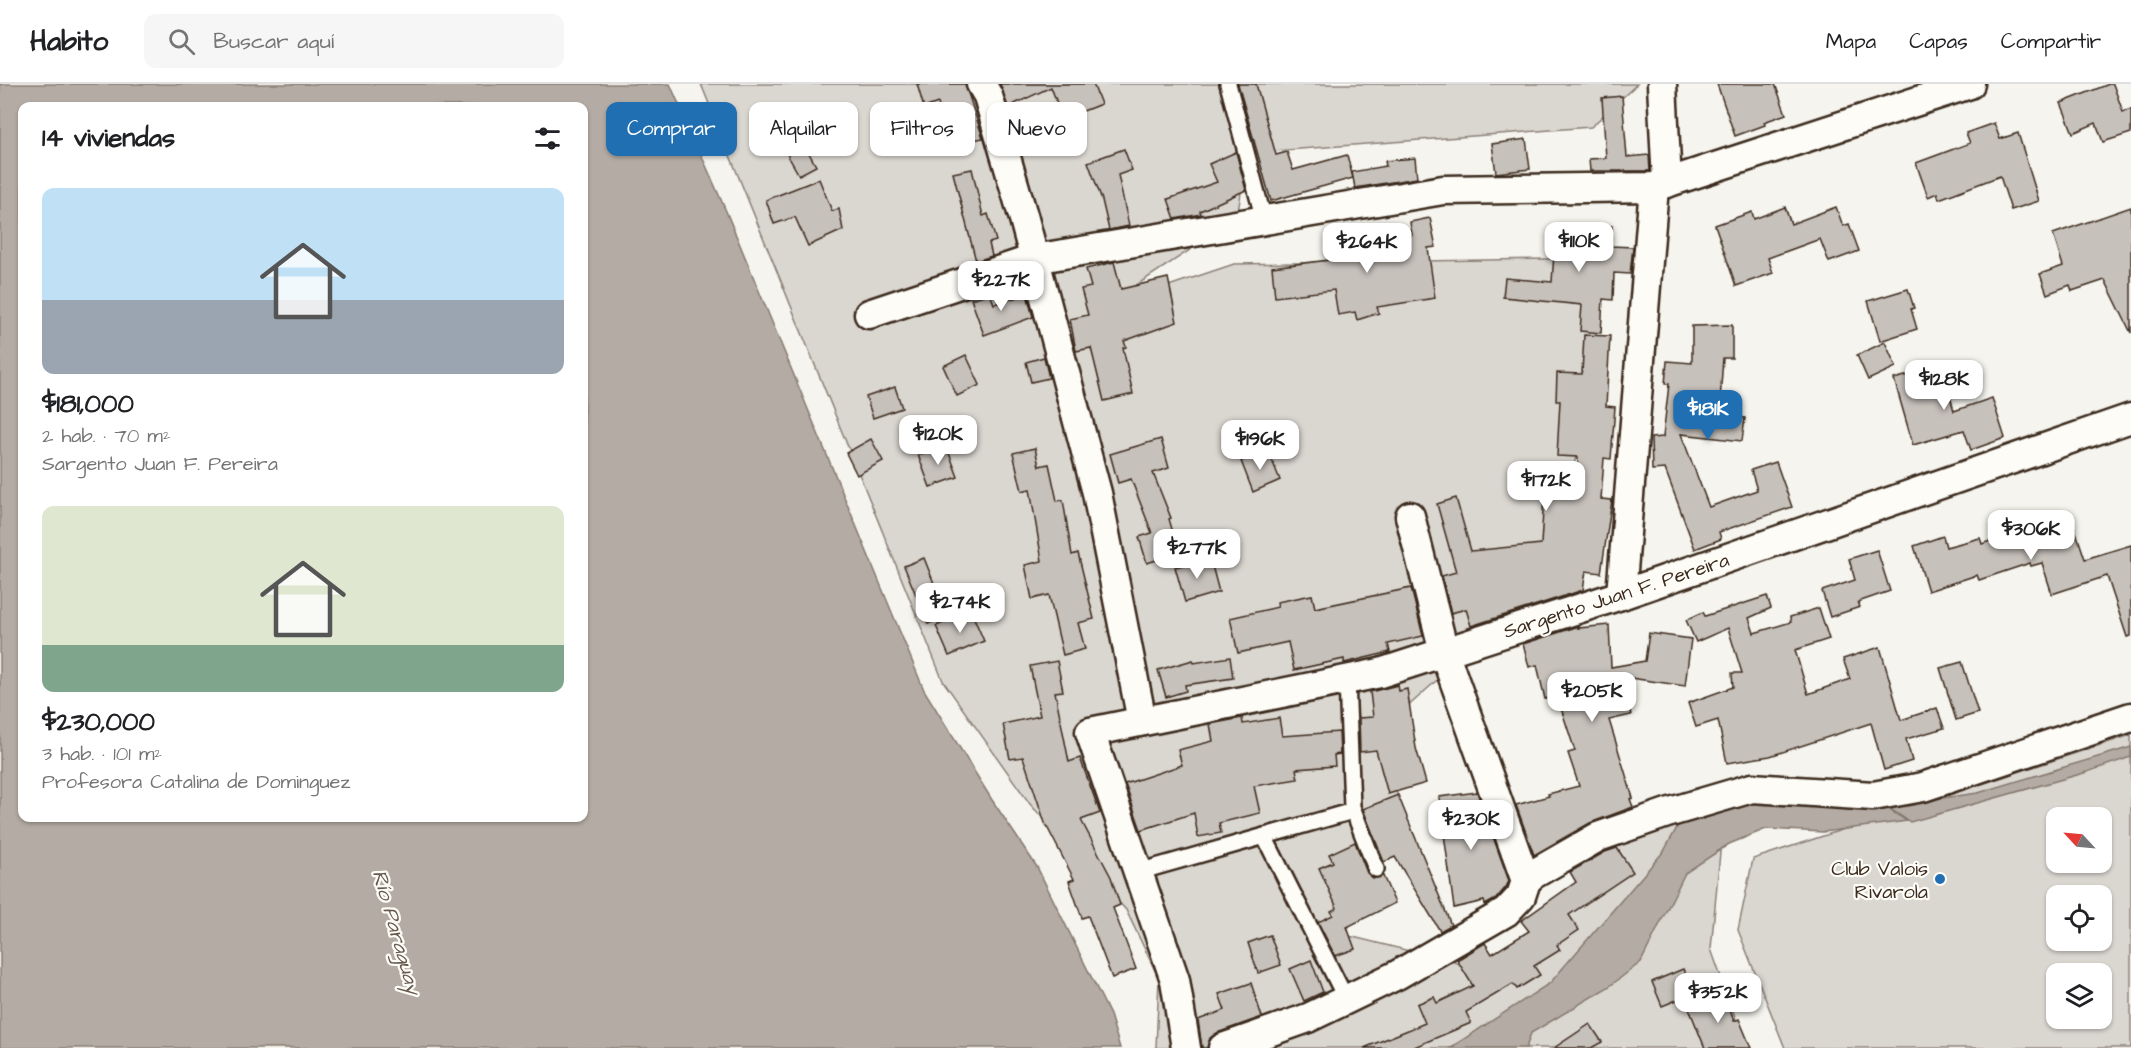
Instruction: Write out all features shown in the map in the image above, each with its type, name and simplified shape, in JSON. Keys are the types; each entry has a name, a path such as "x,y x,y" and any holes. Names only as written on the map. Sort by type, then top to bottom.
{"street":[{"path":"981,84 988,96 1035,259 1097,493 1142,721"},
{"path":"1621,595 1660,185 1662,84"},
{"path":"869,314 1035,259 1443,190 1660,185 1970,84"},
{"name":"Sargento Juan F. Pereira","path":"1138,872 1090,732 1380,673 1621,595 2131,418"},
{"path":"1410,516 1444,652 1526,881"},
{"path":"1223,1048 1308,1018 1396,975 1506,912 1521,896 1526,881 1532,875 1598,837 1667,813 1752,788 1874,796 1923,787 2131,717"},
{"path":"1138,872 1175,980 1186,1048"}],"lane":[{"path":"1228,84 1264,220"},
{"path":"1347,680 1353,811 1376,869"},
{"path":"1138,872 1353,811"},
{"path":"1264,836 1346,999"}],"shaded area":[{"path":"701,84 1637,84 1591,127 1247,153 1237,219 1100,309 1234,264 1608,258 1557,571 1392,721 1399,825 1345,935 1506,975 1617,836 1725,799 1711,949 1744,1042 1742,1048 1156,1048 1159,979 1126,910 1030,804 943,681 730,156 737,156 737,102 708,102"},
{"name":"Club Valois Rivarola","path":"2131,735 2131,1048 1785,1048 1738,930 1753,859"}],"water":[{"name":"Río Paraguay","path":"0,84 670,84 678,102 606,102 606,156 702,156 924,690 992,800 1037,867 1110,1015 1120,1048 0,1048"},
{"path":"2131,747 2131,757 2084,773 1910,822 1886,806 1978,793"},
{"path":"1775,798 1882,805 1907,821 1823,832 1766,829 1729,844 1685,873 1641,962 1610,986 1531,1033 1526,1048 1450,1048 1550,983 1664,851 1679,824 1741,805"}],"building":[{"path":"917,84 965,84 971,102 922,102"},
{"path":"1000,84 1093,84 1101,104 1087,110 1087,102 1057,102 1051,87 1019,102 1006,102"},
{"path":"1238,84 1256,84 1276,155 1287,152 1293,170 1347,155 1353,178 1271,201"},
{"path":"1717,84 1775,84 1786,114 1735,136"},
{"path":"2113,84 2123,112 2131,109 2131,133 2103,142 2096,123 2073,133 2061,103"},
{"path":"1622,96 1627,157 1649,155 1650,171 1590,171 1589,159 1606,158 1602,98"},
{"path":"975,114 983,138 975,140"},
{"path":"1994,123 2000,139 2018,133 2039,201 2011,210 2000,176 1939,199 1937,193 1928,197 1916,163 1970,143 1966,133"},
{"path":"1526,139 1530,169 1496,173 1492,144"},
{"path":"1124,149 1132,170 1118,175 1129,226 1109,230 1102,200 1088,162"},
{"path":"1236,152 1246,190 1200,211 1201,214 1175,219 1168,199 1217,182 1209,164"},
{"path":"788,156 811,156 816,166 799,175"},
{"path":"1415,158 1417,178 1355,188 1352,172 1386,166 1385,161"},
{"path":"972,169 983,216 988,214 996,241 989,243 992,256 976,261 953,173"},
{"path":"819,179 832,211 839,209 843,230 808,246 795,217 774,224 766,200"},
{"path":"1785,207 1791,224 1836,207 1843,226 1849,224 1859,251 1829,262 1820,239 1768,258 1773,273 1736,286 1715,225 1752,212 1754,219"},
{"path":"2131,207 2131,333 2105,280 2072,291 2070,285 2047,294 2040,274 2063,266 2053,234"},
{"path":"1430,218 1436,247 1428,248 1435,298 1377,307 1379,313 1357,320 1355,312 1338,315 1334,290 1275,297 1272,267 1329,260 1327,253 1412,235 1410,222"},
{"path":"1556,225 1612,226 1611,246 1633,247 1630,274 1614,273 1613,300 1603,299 1601,333 1580,331 1582,305 1503,297 1505,278 1552,282"},
{"path":"1114,262 1121,289 1168,278 1177,322 1124,341 1126,347 1123,348 1133,394 1104,401 1091,348 1076,351 1070,319 1088,315 1081,289 1091,287 1086,269"},
{"path":"1908,289 1917,329 1880,341 1868,301"},
{"path":"990,293 994,304 1027,294 1033,317 984,335 971,299"},
{"path":"1732,325 1732,358 1723,358 1719,415 1745,418 1742,441 1681,434 1709,507 1757,490 1751,470 1776,462 1792,507 1719,532 1721,539 1695,549 1665,469 1652,470 1651,438 1663,437 1669,384 1665,384 1667,361 1692,363 1692,326"},
{"path":"1584,335 1610,336 1606,406 1615,407 1611,459 1604,458 1601,499 1612,500 1601,573 1586,571 1583,590 1471,626 1466,609 1451,613 1442,576 1456,572 1437,504 1456,498 1471,551 1541,544 1544,495 1576,497 1578,457 1557,456 1560,401 1556,401 1557,373 1582,374"},
{"path":"1885,342 1896,367 1868,380 1857,355"},
{"path":"966,355 980,385 957,396 943,366"},
{"path":"1044,357 1049,378 1031,382 1026,362"},
{"path":"1942,366 1954,411 1992,398 2005,438 1971,450 1964,430 1913,445 1894,379"},
{"path":"895,387 902,408 873,418 866,397"},
{"path":"871,439 883,461 857,475 846,453"},
{"path":"1161,439 1169,468 1153,473 1171,518 1169,519 1179,553 1147,563 1139,537 1152,533 1131,479 1118,483 1110,454"},
{"path":"946,445 958,477 930,487 918,455"},
{"path":"1035,448 1039,466 1049,464 1057,501 1063,500 1072,555 1078,553 1094,619 1078,623 1085,649 1063,655 1049,595 1032,599 1025,565 1042,561 1030,489 1022,491 1013,453"},
{"path":"1268,450 1280,480 1253,492 1241,461"},
{"path":"2059,515 2061,523 2072,520 2085,559 2131,545 2131,636 2127,637 2107,576 2052,594 2042,563 2031,566 2030,563 1979,580 1977,575 1928,591 1914,546 1943,536 1946,547 1980,538 1982,544"},
{"path":"1877,550 1890,591 1858,602 1860,607 1830,617 1822,591 1855,580 1849,559"},
{"path":"924,558 947,616 928,624 904,566"},
{"path":"1210,558 1219,592 1185,602 1175,567"},
{"path":"1411,588 1423,636 1388,644 1390,652 1344,663 1344,659 1294,670 1288,642 1238,653 1230,618 1278,607 1277,602 1312,595 1315,608"},
{"path":"1767,596 1771,608 1749,618 1754,633 1791,622 1790,617 1819,608 1829,639 1795,650 1808,694 1850,679 1843,659 1880,647 1901,720 1937,708 1944,728 1906,739 1912,761 1884,770 1871,723 1770,756 1727,763 1718,720 1696,727 1688,703 1733,687 1732,673 1742,673 1728,628 1696,642 1686,620 1703,612 1705,616"},
{"path":"971,611 984,641 949,656 936,626"},
{"path":"1609,625 1611,667 1645,661 1649,633 1691,639 1685,686 1623,677 1631,715 1609,720 1633,798 1630,799 1633,807 1590,823 1534,855 1516,805 1579,786 1568,753 1575,751 1557,696 1545,699 1537,665 1529,667 1523,644 1579,626 1578,628"},
{"path":"1230,657 1233,678 1185,685 1186,691 1166,697 1158,670 1193,660 1194,663"},
{"path":"1057,661 1063,691 1055,692 1069,762 1080,758 1100,813 1081,820 1111,877 1120,905 1113,908 1136,969 1112,978 1088,916 1082,918 1069,881 1074,879 1045,823 1023,757 1010,759 1003,724 1040,716 1030,666"},
{"path":"1962,662 1978,713 1956,720 1940,668"},
{"path":"1398,685 1399,691 1407,689 1416,748 1426,783 1388,794 1376,750 1360,752 1359,718 1373,717 1370,692"},
{"path":"1242,718 1243,724 1279,718 1282,736 1339,732 1340,754 1334,755 1335,766 1296,769 1298,779 1254,786 1260,813 1219,823 1221,833 1198,837 1194,813 1141,830 1125,784 1182,765 1178,750 1213,741 1210,724"},
{"path":"1477,792 1509,881 1496,899 1485,905 1484,901 1454,908 1439,797"},
{"path":"1398,795 1451,925 1440,931 1395,857 1384,862 1363,809"},
{"path":"1355,842 1367,873 1374,878 1383,876 1395,903 1347,927 1355,949 1335,956 1318,922 1333,915 1331,911 1337,908 1319,868 1333,862 1329,854"},
{"path":"1617,848 1633,872 1569,915 1579,930 1557,945 1560,950 1534,966 1540,975 1517,989 1513,984 1466,1012 1471,1023 1412,1048 1364,1048 1425,1023 1417,1004 1434,997 1437,1003 1473,986 1457,960 1485,943 1492,954 1529,931 1521,921 1576,882 1570,872 1605,852"},
{"path":"1270,935 1281,965 1258,973 1248,943"},
{"path":"1311,960 1323,992 1304,1001 1290,969"},
{"path":"1683,969 1694,993 1662,1006 1652,982"},
{"path":"1251,983 1262,1017 1217,1033 1210,1038 1207,1048 1202,1048 1198,1020 1225,1010 1219,994"},
{"path":"1723,992 1734,1021 1739,1019 1751,1048 1705,1048 1688,1006"},
{"path":"1590,1024 1602,1042 1591,1048 1554,1048"}],"place":[{"name":"Club Valois Rivarola","path":"1940,879"}]}
